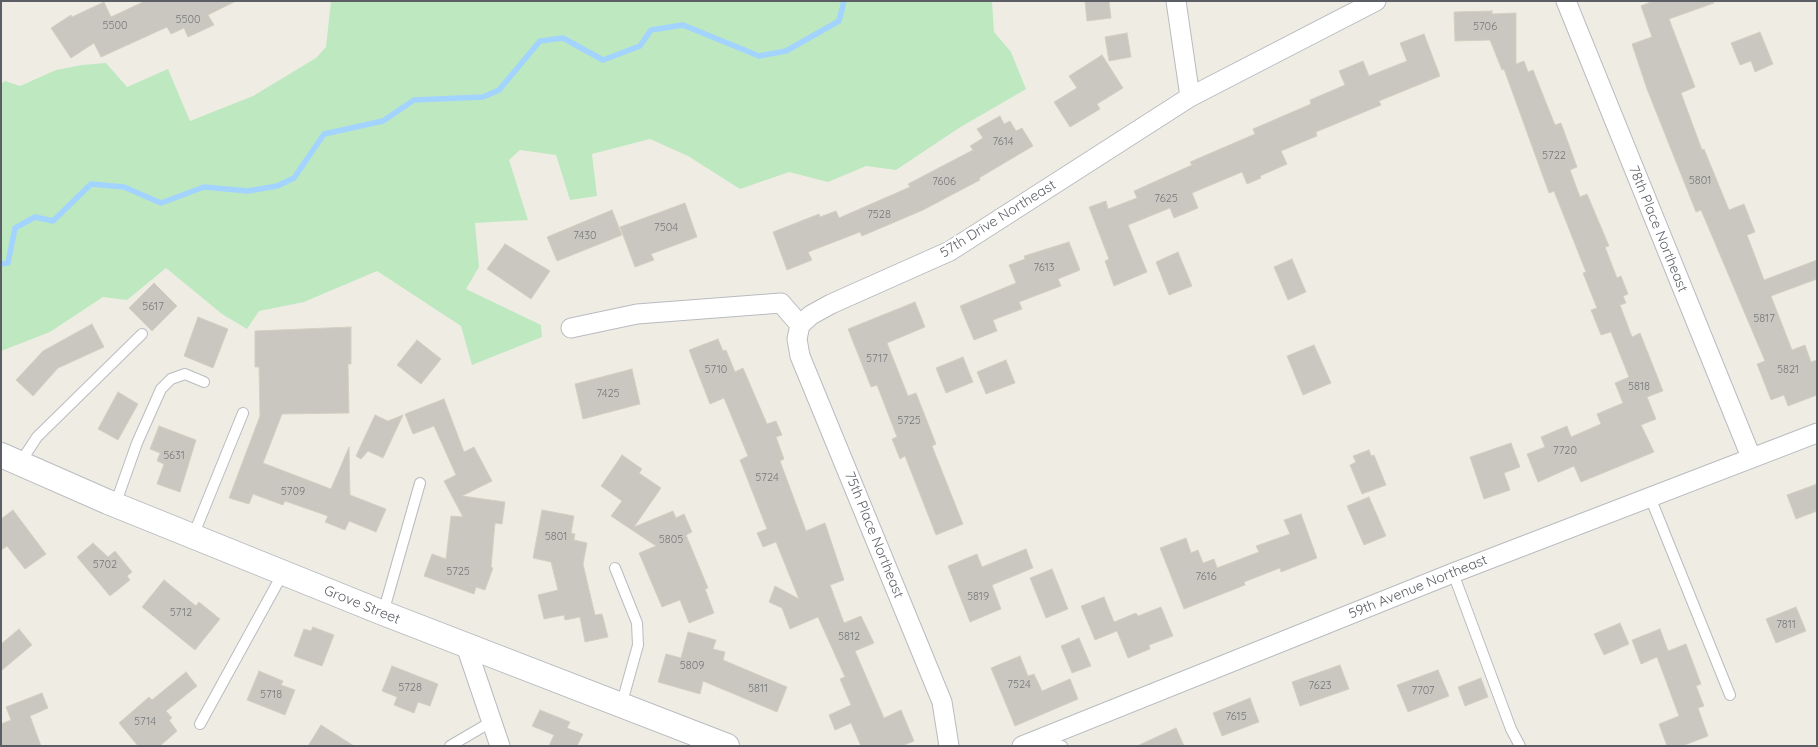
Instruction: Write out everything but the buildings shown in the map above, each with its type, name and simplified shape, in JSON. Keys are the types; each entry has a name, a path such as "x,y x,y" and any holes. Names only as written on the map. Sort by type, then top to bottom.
{"street":[{"path":"1176,1 1190,97"},
{"name":"57th Drive Northeast","path":"800,325 811,315 832,304 950,251 1190,97 1376,1"},
{"name":"78th Place Northeast","path":"1566,1 1751,458"},
{"path":"571,328 636,314 781,303 800,325"},
{"name":"75th Place Northeast","path":"800,325 797,339 800,356 942,702 949,746"},
{"name":"59th Avenue Northeast","path":"1022,746 1453,572 1817,433"},
{"name":"Grove Street","path":"11,459 115,505 382,613 726,746"},
{"path":"466,646 500,746"}],"lane":[{"path":"11,459 37,438 142,334"},
{"path":"115,505 137,443 161,389 171,379 185,374 204,382"},
{"path":"193,536 243,413"},
{"path":"382,613 420,483"},
{"path":"1650,497 1730,695"},
{"path":"615,568 637,623 638,645 621,706"},
{"path":"1453,572 1511,729 1520,746"},
{"path":"200,724 283,573"},
{"path":"450,746 491,722"},
{"path":"1042,737 1062,746"}],"green space":[{"path":"331,1 992,1 994,32 1011,52 1026,89 959,128 896,170 866,166 828,182 789,172 740,189 688,156 650,139 592,154 597,196 570,200 556,155 520,150 509,160 528,220 475,223 479,267 466,289 541,325 542,337 472,365 461,326 377,271 304,302 259,311 247,329 222,314 166,268 127,300 103,297 50,332 1,351 1,84 5,81 20,86 56,70 106,63 127,87 168,69 190,121 253,96 316,58 326,47"}],"waterway":[{"path":"1,264 8,263 15,228 35,217 53,221 91,184 124,187 161,203 204,187 248,191 277,186 294,178 324,134 383,121 414,100 483,97 499,90 540,41 563,38 603,60 640,46 651,30 683,25 759,56 786,51 839,21 844,1"}]}
